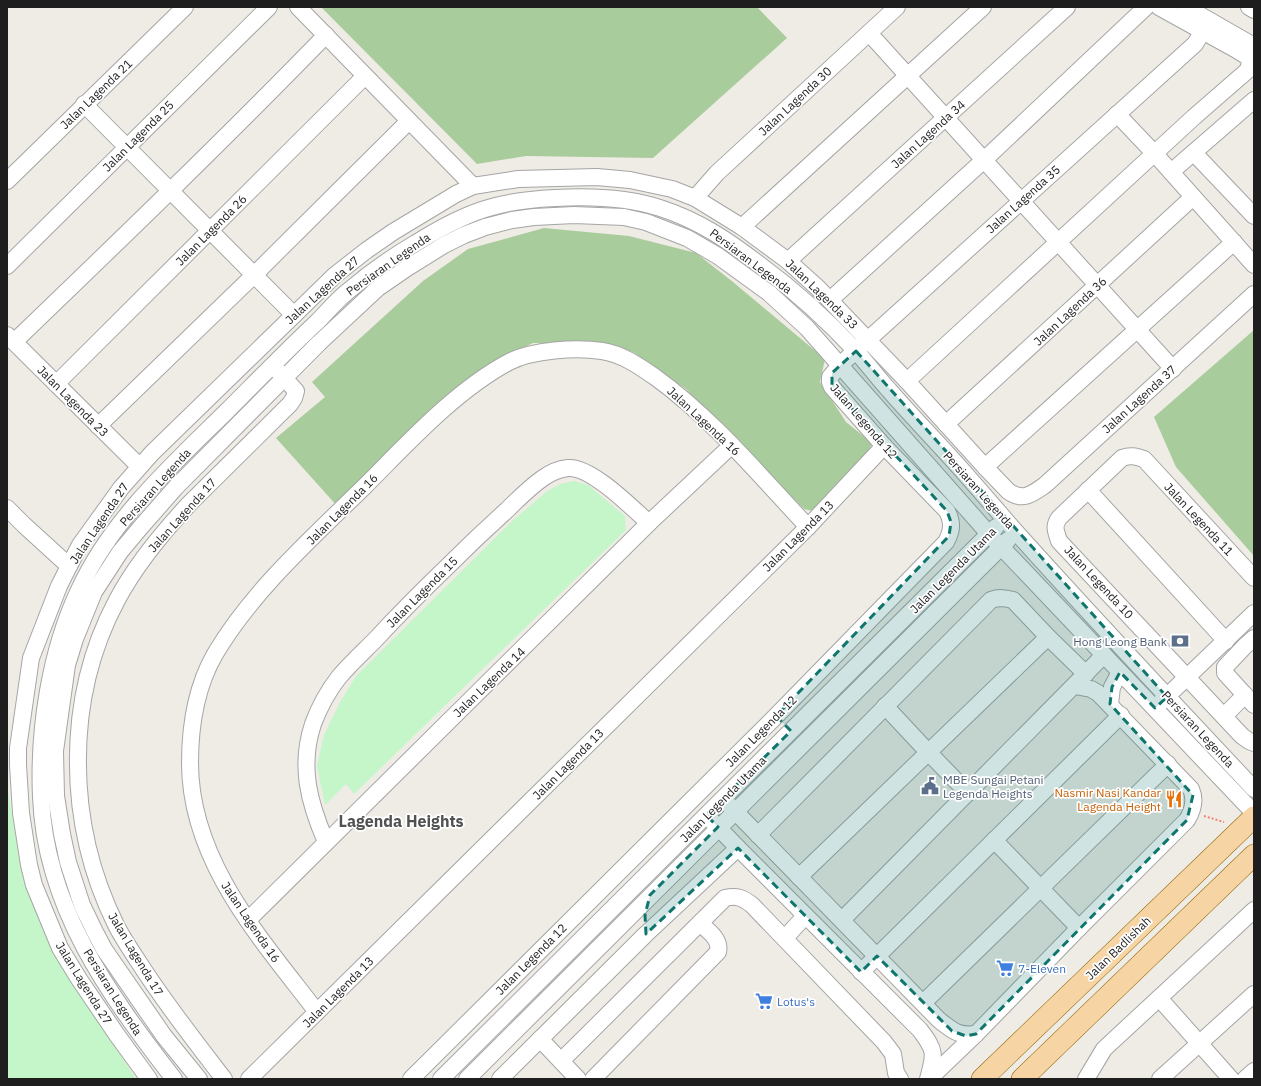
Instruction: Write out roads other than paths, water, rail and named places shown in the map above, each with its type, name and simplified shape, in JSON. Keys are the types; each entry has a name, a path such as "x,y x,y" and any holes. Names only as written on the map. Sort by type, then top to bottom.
{"main road":[{"name":"Jalan Badlishah","path":"982,1079 1254,817"},
{"path":"1022,1079 1254,854"},
{"path":"1035,1079 1056,1046"}],"street":[{"name":"Jalan Lagenda 21","path":"7,181 84,104 185,7"},
{"name":"Jalan Lagenda 25","path":"7,266 269,7"},
{"path":"298,7 473,186"},
{"name":"Jalan Lagenda 30","path":"695,198 717,173 898,7"},
{"path":"742,227 983,7"},
{"name":"Jalan Lagenda 34","path":"788,261 1067,7"},
{"path":"830,300 984,160 1146,7"},
{"path":"908,381 1194,117 1248,70 1250,63 1248,57 1159,7"},
{"path":"1186,7 1254,46"},
{"path":"1249,7 1254,10"},
{"name":"Jalan Lagenda 35","path":"840,365 1195,44 1203,31"},
{"path":"869,33 1173,369"},
{"path":"10,339 77,281 256,107 326,35"},
{"name":"Jalan Lagenda 26","path":"56,384 366,76"},
{"path":"1171,172 1254,100"},
{"path":"84,104 294,315"},
{"path":"1118,114 1254,265"},
{"path":"98,426 254,275 409,121"},
{"path":"1194,153 1254,216"},
{"path":"573,177 575,197 574,215"},
{"name":"Jalan Lagenda 33","path":"573,177 630,180 672,189 695,198 742,227 788,261 818,288 908,381 985,467 1014,495 1020,496"},
{"name":"Jalan Lagenda 27","path":"149,1079 117,1035 60,948 34,885 29,865 12,747 31,658 59,586 85,539 121,488 139,466 335,275 367,250 456,194 473,186 518,179 573,177"},
{"name":"Persiaran Legenda","path":"198,1079 164,1036 115,966 94,930 75,887 62,834 48,751 47,700 61,635 80,587 105,545 126,517 163,475 346,293 400,252 460,218 489,207 525,200 575,197 641,202 687,217 729,241 814,309 856,351 1004,519 1167,697 1254,789"},
{"name":"Jalan Lagenda 36","path":"946,424 1193,197"},
{"name":"Persiaran Legenda","path":"174,1079 138,1032 99,974 67,912 50,862 45,836 41,799 48,751 67,665 84,615 94,592 120,552 176,487 319,343 378,288 444,245 485,227 512,220 534,217 574,215 624,217 646,222 687,238 718,256 769,293 807,328 989,534 1254,813"},
{"path":"985,467 1234,242"},
{"name":"Jalan Lagenda 37","path":"1020,496 1032,494 1045,484 1254,294"},
{"name":"Jalan Lagenda 23","path":"10,339 139,466"},
{"name":"Jalan Lagenda 17","path":"224,1079 162,998 116,926 100,889 90,857 81,808 78,752 80,717 91,662 112,611 123,590 144,558 175,519 290,404 294,398 296,391 257,350"},
{"name":"Jalan Lagenda 16","path":"317,1012 233,899 212,859 201,830 193,799 191,782 191,739 193,717 205,675 214,655 228,634 262,590 428,423 485,377 509,362 525,355 543,351 579,350 602,351 621,356 640,367 668,387 706,419 808,527"},
{"name":"Jalan Legenda 12","path":"410,1079 776,716 941,548 949,536 952,528 952,522 947,512 884,446 832,387 830,377 840,365"},
{"name":"Jalan Lagenda 14","path":"248,920 649,523 732,446"},
{"name":"Jalan Lagenda 13","path":"249,1079 808,527 884,446"},
{"name":"Jalan Legenda 11","path":"1088,490 1122,458 1133,456 1144,459 1254,578"},
{"name":"Jalan Lagenda 15","path":"326,842 318,824 311,801 307,773 306,752 314,723 328,693 339,677 412,601 526,492 544,477 557,470 570,468 585,472 615,493 649,523"},
{"path":"1088,490 1229,638 1251,646"},
{"name":"Jalan Legenda 10","path":"1088,490 1059,518 1055,529 1059,540 1242,736 1254,743"},
{"path":"7,508 69,566"},
{"name":"Jalan Legenda Utama","path":"441,1079 1004,519"},
{"name":"Jalan Legenda Utama","path":"467,1079 718,827 1016,532"},
{"path":"758,835 991,600 999,597 1013,600 1086,674"},
{"path":"1155,708 1254,613"},
{"path":"799,877 1048,637"},
{"path":"1224,716 1249,700 1224,673 1224,670 1225,667 1251,646"},
{"path":"842,920 1104,655"},
{"path":"1115,710 1112,687 1120,672"},
{"path":"929,1079 976,1034 1187,820 1192,812 1194,795 1191,789 1168,764 1098,693 1091,689 1074,686"},
{"path":"886,706 968,793"},
{"path":"861,972 994,840 1115,710"},
{"path":"776,716 803,743"},
{"path":"12,747 48,751"},
{"path":"923,1003 1168,764"},
{"path":"723,799 952,1031 966,1036 976,1034"},
{"path":"706,815 920,1030 930,1043 933,1054 929,1079"},
{"path":"994,840 1079,928"},
{"path":"500,1079 646,934 738,848"},
{"path":"646,934 645,915 650,895"},
{"path":"561,1061 725,898 738,896 745,899 752,905 884,1042 893,1054 896,1077"},
{"path":"1086,1079 1104,1049 1254,910"},
{"path":"784,938 805,916"},
{"path":"593,1079 718,952 719,947 717,940 700,923"},
{"path":"1160,1079 1254,994"},
{"path":"1159,998 1231,1079"},
{"path":"540,1039 578,1079"},
{"path":"1245,1079 1254,1071"}],"place":[{"name":"Hong Leong Bank","path":"1180,641"},
{"name":"MBE Sungai Petani Legenda Heights","path":"930,786"},
{"name":"Nasmir Nasi Kandar Lagenda Height","path":"1174,799"},
{"name":"7-Eleven","path":"1005,968"},
{"name":"Lotus's","path":"764,1001"}],"district":[{"name":"Lagenda Heights","path":"401,821"}]}
